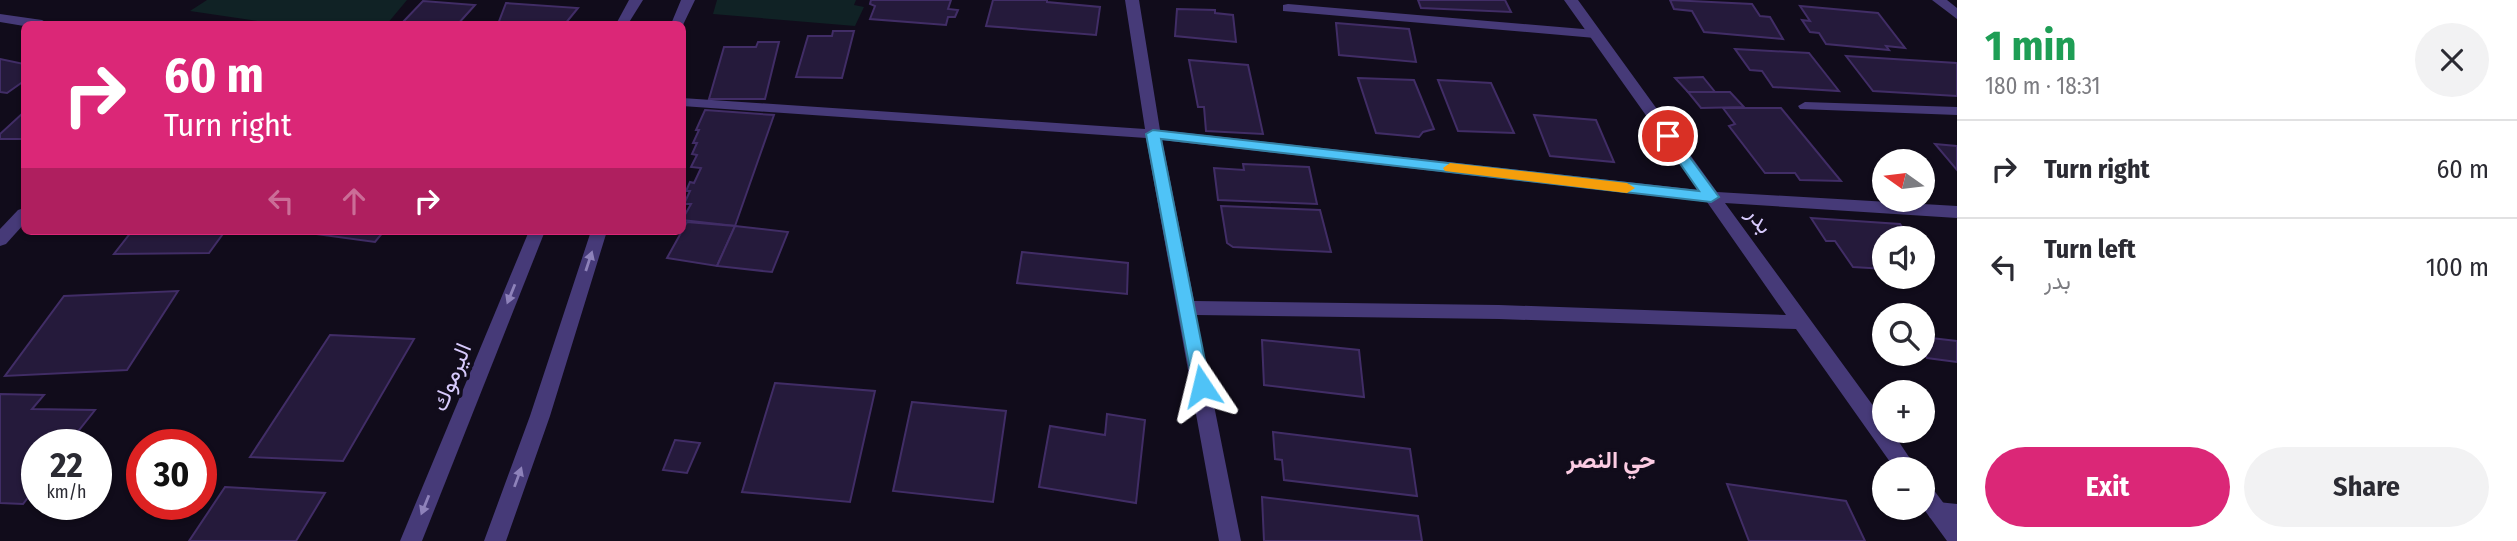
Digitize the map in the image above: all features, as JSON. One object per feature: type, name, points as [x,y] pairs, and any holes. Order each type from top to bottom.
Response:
[{"type":"street","points":[[624,21],[636,0]]},
{"type":"street","points":[[679,21],[688,0]]},
{"type":"street","points":[[1122,0],[1132,0],[1153,134],[1230,541]]},
{"type":"street","name":"بدر","points":[[1571,0],[1898,457]]},
{"type":"street","points":[[1939,0],[1957,15]]},
{"type":"street","points":[[1287,8],[1595,34]]},
{"type":"street","points":[[0,18],[21,21]]},
{"type":"street","points":[[686,102],[1153,134],[1711,197],[1957,212]]},
{"type":"street","points":[[1805,106],[1957,111]]},
{"type":"street","points":[[0,240],[21,217]]},
{"type":"street","name":"اليرموك","points":[[411,541],[535,235]]},
{"type":"street","points":[[495,541],[540,416],[598,235]]},
{"type":"street","points":[[1187,308],[1499,312],[1801,322]]},
{"type":"street","points":[[1947,512],[1957,538]]},
{"type":"shaded area","points":[[207,0],[407,0],[390,21],[258,21],[190,11]]},
{"type":"shaded area","points":[[717,0],[856,0],[854,5],[864,7],[855,26],[713,14]]},
{"type":"building","points":[[871,0],[951,0],[948,9],[958,10],[955,17],[948,17],[946,25],[870,19],[875,6],[870,4]]},
{"type":"building","points":[[993,0],[1047,0],[1100,7],[1096,35],[986,26]]},
{"type":"building","points":[[1418,0],[1505,0],[1511,12],[1421,8]]},
{"type":"building","points":[[1670,0],[1752,4],[1760,16],[1770,17],[1783,39],[1704,32],[1692,11],[1674,9]]},
{"type":"building","points":[[423,1],[475,5],[461,21],[404,21]]},
{"type":"building","points":[[506,3],[578,8],[567,21],[499,21]]},
{"type":"building","points":[[1800,6],[1878,13],[1905,48],[1886,46],[1889,50],[1826,44],[1819,33],[1810,32],[1802,20],[1810,21]]},
{"type":"building","points":[[1177,9],[1215,10],[1215,13],[1233,15],[1236,42],[1175,36]]},
{"type":"building","points":[[1336,23],[1409,29],[1416,62],[1339,55]]},
{"type":"building","points":[[833,31],[854,31],[842,78],[796,77],[808,36],[832,36]]},
{"type":"building","points":[[758,42],[779,42],[765,99],[709,99],[724,47],[756,47]]},
{"type":"building","points":[[1735,49],[1809,53],[1839,91],[1773,87],[1762,71],[1750,70]]},
{"type":"building","points":[[1846,56],[1957,63],[1957,96],[1873,91]]},
{"type":"building","points":[[0,59],[21,63],[21,83],[7,93],[0,92]]},
{"type":"building","points":[[1189,60],[1248,65],[1263,134],[1206,131],[1204,107],[1198,107]]},
{"type":"building","points":[[1703,77],[1715,92],[1688,92],[1675,78]]},
{"type":"building","points":[[1358,78],[1414,80],[1434,129],[1423,132],[1419,137],[1376,133]]},
{"type":"building","points":[[1438,80],[1491,83],[1514,133],[1458,131]]},
{"type":"building","points":[[1688,92],[1730,92],[1744,107],[1701,108]]},
{"type":"building","points":[[1723,108],[1781,108],[1841,181],[1800,180],[1795,173],[1765,173],[1729,126],[1735,124]]},
{"type":"building","points":[[705,110],[774,115],[735,226],[686,220],[686,213],[691,204],[686,204],[690,191],[686,191],[690,182],[694,183],[701,168],[691,167],[697,155],[692,154],[697,143],[693,143],[699,130],[696,130]]},
{"type":"building","points":[[21,115],[21,139],[0,139],[0,134]]},
{"type":"building","points":[[1534,115],[1596,120],[1614,162],[1550,156]]},
{"type":"building","points":[[1935,144],[1957,146],[1957,170]]},
{"type":"building","points":[[1243,164],[1309,167],[1317,204],[1218,200],[1214,168],[1244,170]]},
{"type":"building","points":[[1221,206],[1320,210],[1331,252],[1233,247],[1227,243]]},
{"type":"building","points":[[1811,218],[1901,226],[1872,226],[1872,268],[1853,267],[1835,241],[1826,241]]},
{"type":"building","points":[[686,224],[735,226],[717,266],[667,258],[680,235],[686,235]]},
{"type":"building","points":[[735,226],[788,232],[772,272],[717,266]]},
{"type":"building","points":[[129,235],[222,235],[209,253],[114,254]]},
{"type":"building","points":[[323,235],[381,235],[375,242]]},
{"type":"building","points":[[1022,252],[1128,263],[1127,294],[1017,283]]},
{"type":"building","points":[[178,291],[127,370],[5,376],[64,296]]},
{"type":"building","points":[[330,335],[414,339],[343,461],[250,457]]},
{"type":"building","points":[[1935,338],[1957,341],[1957,362],[1935,359]]},
{"type":"building","points":[[1262,340],[1359,350],[1364,397],[1264,385]]},
{"type":"building","points":[[775,383],[875,391],[850,502],[742,492]]},
{"type":"building","points":[[0,394],[44,395],[32,409],[95,410],[80,429],[21,429],[21,504],[0,503]]},
{"type":"building","points":[[912,402],[1006,411],[993,502],[893,491]]},
{"type":"building","points":[[1107,414],[1145,420],[1136,503],[1039,487],[1050,426],[1105,435]]},
{"type":"building","points":[[1273,432],[1410,449],[1417,496],[1284,480],[1282,460],[1275,459]]},
{"type":"building","points":[[675,440],[700,443],[687,473],[663,470]]},
{"type":"building","points":[[1727,484],[1846,501],[1865,541],[1749,541]]},
{"type":"building","points":[[225,487],[325,493],[296,541],[189,541],[203,520],[217,520],[217,499]]},
{"type":"building","points":[[1262,497],[1418,516],[1422,541],[1264,541]]},
{"type":"slow traffic","points":[[1450,168],[1627,188]]},
{"type":"district","name":"حي النصر","points":[[1611,460]]},
{"type":"route","points":[[1202,386],[1153,134],[1711,197],[1668,136]]}]
